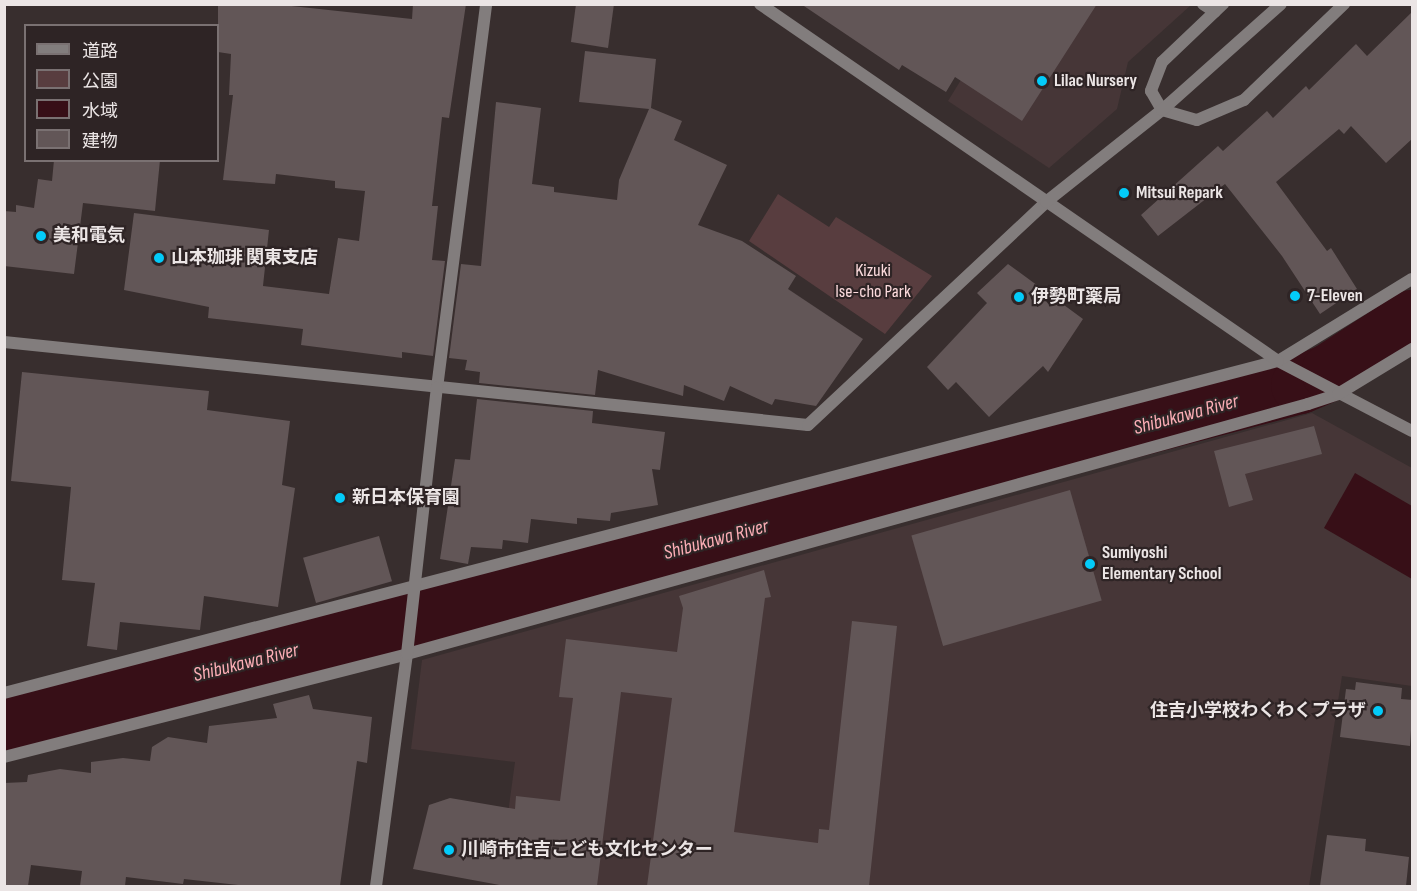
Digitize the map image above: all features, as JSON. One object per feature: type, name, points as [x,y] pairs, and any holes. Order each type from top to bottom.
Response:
[{"type":"street","points":[[376,886],[407,654],[437,388],[486,4]]},
{"type":"street","points":[[760,4],[1278,361],[1413,431]]},
{"type":"street","points":[[1203,4],[1219,8]]},
{"type":"street","points":[[4,342],[808,425],[1046,202],[1162,110],[1281,4]]},
{"type":"street","points":[[1219,8],[1162,62],[1151,91],[1162,110],[1197,120],[1244,100],[1344,4]]},
{"type":"street","points":[[4,693],[1278,361],[1413,279]]},
{"type":"street","points":[[4,757],[407,654],[1338,394],[1413,349]]},
{"type":"shaded area","name":"Lilac Nursery","points":[[1007,5],[1191,5],[1128,62],[1117,109],[1049,168],[948,101]]},
{"type":"shaded area","name":"Sumiyoshi Elementary School","points":[[1312,413],[1412,468],[1412,686],[1342,676],[1309,886],[498,886],[515,762],[411,749],[422,660]]},
{"type":"green space","name":"Kizuki Ise-cho Park","points":[[778,194],[829,227],[836,217],[932,276],[885,334],[749,241]]},
{"type":"water","points":[[1355,473],[1412,506],[1412,579],[1324,528]]},
{"type":"building","points":[[218,4],[273,4],[412,19],[413,4],[466,4],[449,118],[442,117],[432,206],[438,206],[432,260],[445,261],[433,356],[402,352],[402,358],[301,345],[303,329],[208,318],[209,307],[124,290],[134,213],[269,230],[263,286],[329,294],[338,238],[359,241],[365,191],[335,188],[335,181],[276,174],[275,184],[223,180],[233,95],[229,95],[231,54],[219,52]]},
{"type":"building","points":[[576,4],[614,4],[608,48],[571,42]]},
{"type":"building","points":[[801,4],[1097,4],[1022,121],[955,77],[946,92],[902,65],[899,70]]},
{"type":"building","points":[[1413,11],[1413,138],[1386,163],[1351,126],[1344,134],[1339,129],[1276,182],[1327,251],[1331,248],[1357,289],[1320,314],[1282,256],[1225,184],[1158,236],[1141,215],[1218,146],[1223,151],[1267,111],[1273,118],[1306,86],[1309,90],[1356,44],[1367,56]]},
{"type":"building","points":[[585,51],[656,59],[651,108],[682,121],[674,140],[727,165],[698,225],[742,241],[796,276],[788,289],[863,339],[816,406],[775,399],[772,405],[730,386],[724,401],[684,385],[683,396],[598,370],[595,395],[479,383],[480,372],[465,370],[467,360],[449,358],[461,264],[481,266],[496,102],[541,108],[532,184],[554,187],[554,192],[617,200],[619,180],[649,109],[579,102]]},
{"type":"building","points":[[54,162],[160,162],[155,211],[83,203],[74,274],[4,266],[4,211],[16,212],[16,205],[34,208],[38,179],[52,181]]},
{"type":"building","points":[[1008,264],[1083,319],[1048,372],[1043,366],[989,417],[956,382],[948,390],[927,367],[987,303],[977,293]]},
{"type":"building","points":[[22,372],[209,391],[207,410],[290,421],[282,485],[295,488],[278,607],[204,596],[200,630],[120,622],[117,650],[87,646],[95,583],[62,580],[71,487],[11,481]]},
{"type":"building","points":[[477,399],[593,411],[592,423],[665,432],[660,470],[652,469],[658,505],[611,513],[610,521],[577,518],[577,524],[531,519],[528,543],[503,540],[502,549],[471,547],[468,564],[440,559],[455,459],[470,460]]},
{"type":"building","points":[[1314,426],[1322,454],[1245,474],[1253,500],[1229,507],[1214,451]]},
{"type":"building","points":[[1070,490],[1102,601],[943,646],[911,535]]},
{"type":"building","points":[[379,536],[392,581],[316,603],[303,558]]},
{"type":"building","points":[[764,570],[771,597],[765,598],[734,832],[818,843],[819,829],[829,830],[852,621],[897,626],[869,886],[647,886],[672,698],[621,692],[597,886],[505,886],[413,869],[429,805],[450,798],[515,809],[516,796],[560,801],[573,698],[559,697],[566,639],[677,652],[683,608],[679,596]]},
{"type":"building","name":"住吉小学校わくわくプラザ","points":[[1356,682],[1402,688],[1401,699],[1413,700],[1410,746],[1340,737],[1346,689],[1355,690]]},
{"type":"building","points":[[309,695],[313,709],[372,717],[367,763],[357,761],[340,886],[247,886],[184,879],[183,884],[126,877],[125,886],[80,886],[82,871],[31,865],[28,886],[4,886],[4,783],[27,782],[28,775],[60,769],[91,773],[91,762],[123,758],[150,761],[152,747],[168,737],[207,743],[209,726],[277,718],[273,704]]},
{"type":"building","points":[[1327,835],[1366,839],[1365,851],[1409,857],[1406,886],[1320,886]]},
{"type":"waterway","name":"Shibukawa River","points":[[4,725],[1300,385],[1330,372],[1412,319]]},
{"type":"place","name":"Lilac Nursery","points":[[1042,81]]},
{"type":"place","name":"Mitsui Repark","points":[[1124,193]]},
{"type":"place","name":"美和電気","points":[[41,236]]},
{"type":"place","name":"山本珈琲 関東支店","points":[[159,258]]},
{"type":"place","name":"7-Eleven","points":[[1295,296]]},
{"type":"place","name":"伊勢町薬局","points":[[1019,297]]},
{"type":"place","name":"新日本保育園","points":[[340,498]]},
{"type":"place","name":"Sumiyoshi Elementary School","points":[[1090,564]]},
{"type":"place","name":"住吉小学校わくわくプラザ","points":[[1378,711]]},
{"type":"place","name":"川崎市住吉こども文化センター","points":[[449,850]]}]
